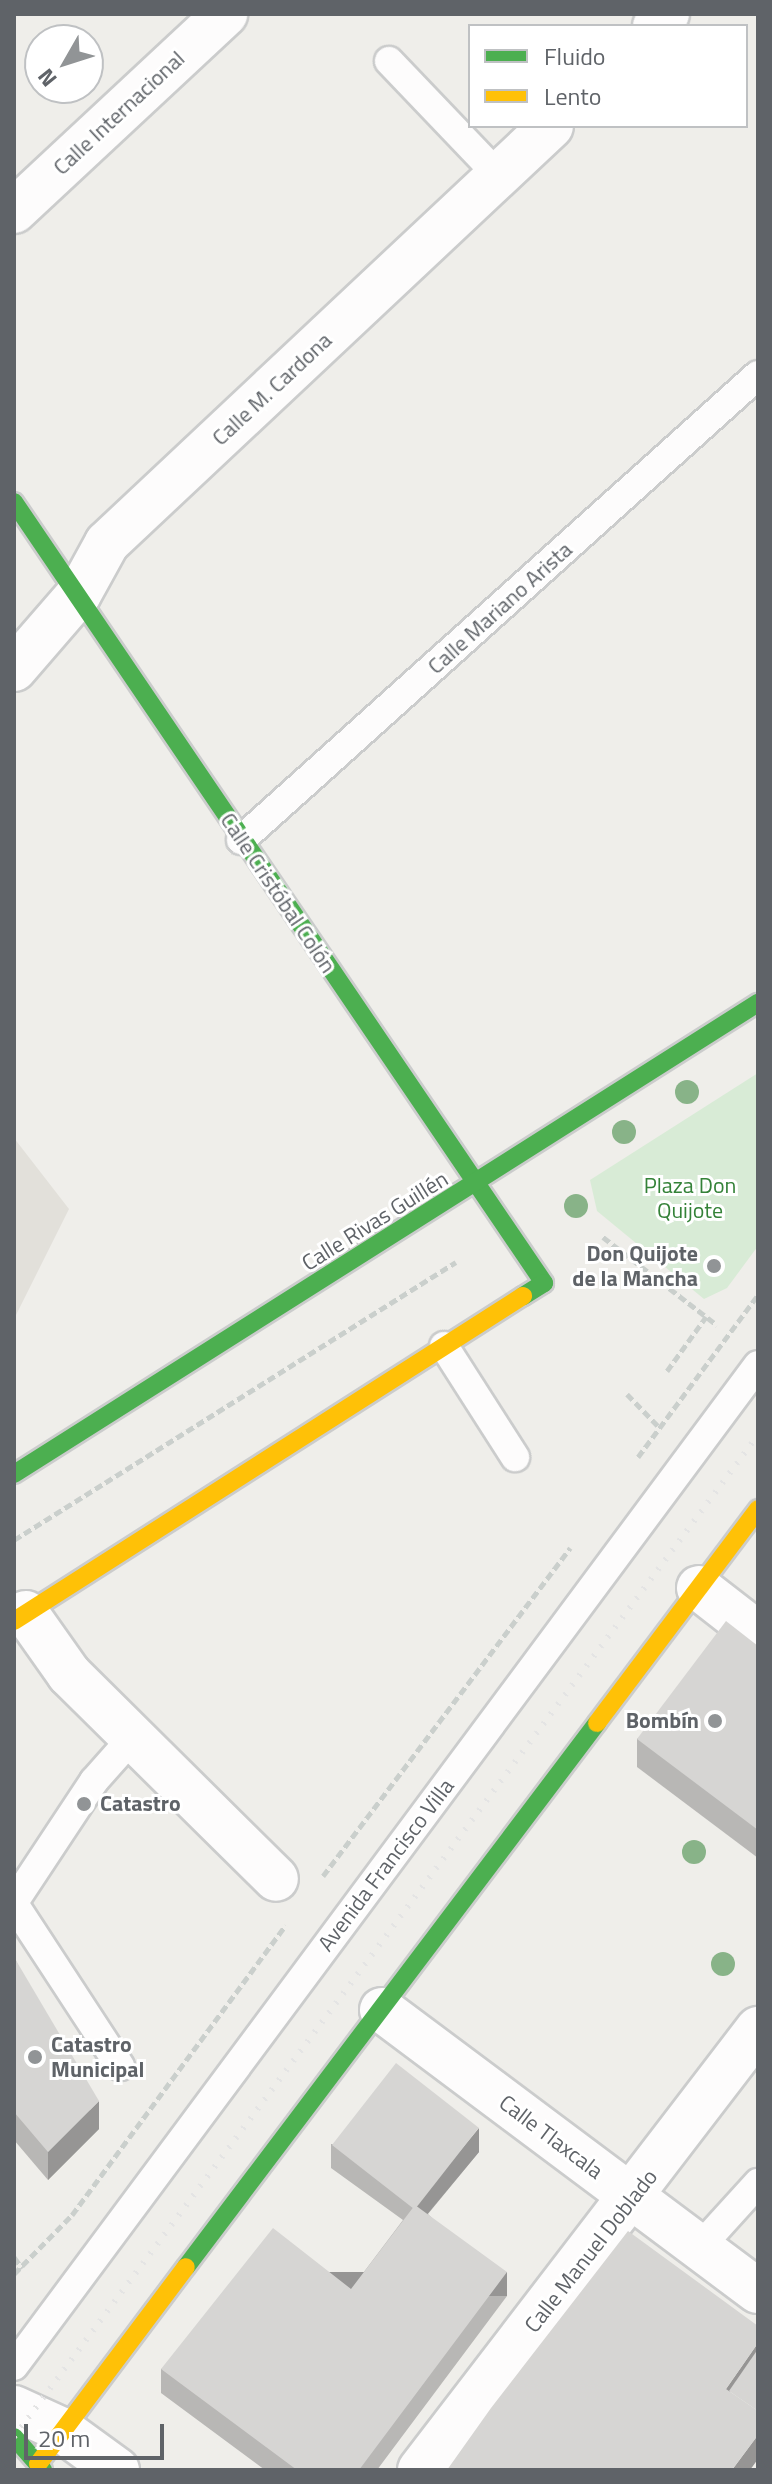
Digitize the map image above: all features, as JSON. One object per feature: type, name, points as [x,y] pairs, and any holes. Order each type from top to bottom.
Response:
[{"type":"main road","name":"Calle Cristóbal Colón","points":[[14,502],[544,1283],[444,1346]]},
{"type":"main road","name":"Calle Rivas Guillén","points":[[14,1474],[477,1185],[758,1003]]},
{"type":"main road","points":[[20,1617],[444,1346]]},
{"type":"main road","points":[[14,2437],[44,2458],[758,1509]]},
{"type":"street","name":"Calle Internacional","points":[[14,211],[225,14]]},
{"type":"street","name":"Calle M. Cardona","points":[[14,669],[79,594],[107,543],[549,128]]},
{"type":"street","points":[[699,1588],[758,1634]]},
{"type":"street","points":[[20,1617],[69,1674],[294,1894]]},
{"type":"street","name":"Calle Tlaxcala","points":[[382,2010],[758,2291]]},
{"type":"street","name":"Calle Manuel Doblado","points":[[420,2470],[633,2198],[758,2029]]},
{"type":"street","points":[[14,2408],[44,2458],[117,2470]]},
{"type":"lane","points":[[389,61],[499,176]]},
{"type":"lane","name":"Calle Mariano Arista","points":[[241,840],[758,375]]},
{"type":"lane","points":[[444,1346],[515,1457]]},
{"type":"lane","name":"Avenida Francisco Villa","points":[[14,2366],[758,1365]]},
{"type":"lane","points":[[120,2066],[14,1903],[94,1781],[133,1737]]},
{"type":"lane","points":[[699,2248],[758,2183]]},
{"type":"path","points":[[603,1237],[717,1325]]},
{"type":"path","points":[[14,1540],[456,1262]]},
{"type":"path","points":[[635,1460],[758,1295]]},
{"type":"path","points":[[667,1371],[706,1317]]},
{"type":"path","points":[[627,1394],[659,1427]]},
{"type":"path","points":[[14,2274],[72,2215],[294,1894],[571,1546]]},
{"type":"path","points":[[14,2257],[22,2268]]},
{"type":"shaded area","points":[[14,1138],[69,1209],[14,1319]]},
{"type":"green space","name":"Plaza Don Quijote","points":[[758,1073],[758,1246],[727,1288],[704,1299],[597,1211],[590,1180]]},
{"type":"building","name":"Bombín","points":[[726,1621],[758,1646],[758,1830],[637,1739]]},
{"type":"building","name":"Catastro Municipal","points":[[14,1957],[99,2101],[48,2152],[14,2112]]},
{"type":"building","points":[[396,2063],[479,2128],[415,2210],[332,2145]]},
{"type":"building","points":[[415,2205],[507,2272],[359,2470],[297,2470],[161,2369],[273,2228],[351,2289]]},
{"type":"building","points":[[628,2231],[758,2326],[758,2343],[726,2389],[758,2411],[758,2435],[732,2470],[447,2470],[491,2408]]},
{"type":"building","points":[[758,2349],[758,2411],[729,2391]]},
{"type":"railway","points":[[14,2437],[758,1435]]},
{"type":"traffic: fast","points":[[14,502],[544,1283],[523,1296]]},
{"type":"traffic: fast","points":[[14,1474],[758,1003]]},
{"type":"traffic: fast","points":[[186,2267],[597,1723]]},
{"type":"traffic: fast","points":[[14,2437],[43,2470]]},
{"type":"traffic: slow","points":[[14,1621],[523,1296]]},
{"type":"traffic: slow","points":[[597,1723],[758,1509]]},
{"type":"traffic: slow","points":[[38,2464],[186,2267]]},
{"type":"place","name":"Don Quijote de la Mancha","points":[[714,1266]]},
{"type":"place","name":"Bombín","points":[[715,1721]]},
{"type":"place","name":"Catastro","points":[[84,1804]]},
{"type":"place","name":"Catastro Municipal","points":[[35,2057]]}]
